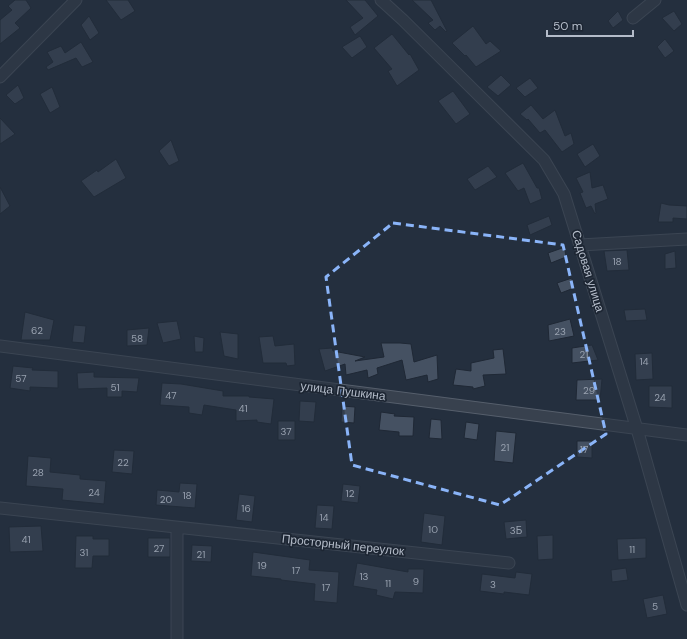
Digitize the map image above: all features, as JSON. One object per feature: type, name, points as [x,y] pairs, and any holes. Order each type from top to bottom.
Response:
[{"type":"street","points":[[0,76],[76,0]]},
{"type":"street","name":"Садовая улица","points":[[381,0],[544,160],[564,194],[637,429],[687,605]]},
{"type":"street","points":[[633,18],[655,0]]},
{"type":"street","points":[[580,244],[687,239]]},
{"type":"street","name":"улица Пушкина","points":[[0,346],[687,435]]},
{"type":"street","name":"Просторный переулок","points":[[0,508],[509,563]]},
{"type":"street","points":[[177,528],[177,639]]},
{"type":"highlighted area","points":[[393,223],[563,245],[606,434],[500,505],[352,465],[326,277]]},
{"type":"building","points":[[15,0],[26,0],[31,8],[15,23],[20,28],[0,44],[0,20],[12,10],[8,6]]},
{"type":"building","points":[[106,0],[128,0],[135,11],[121,20]]},
{"type":"building","points":[[346,0],[365,0],[378,16],[355,35],[350,27],[363,18]]},
{"type":"building","points":[[412,0],[431,0],[447,31],[446,32],[440,26],[435,30],[428,23],[433,20]]},
{"type":"building","points":[[618,11],[623,20],[613,28],[608,21]]},
{"type":"building","points":[[674,11],[682,24],[674,31],[662,18]]},
{"type":"building","points":[[89,16],[99,33],[90,40],[81,25]]},
{"type":"building","points":[[473,26],[486,44],[490,41],[501,51],[476,67],[466,55],[465,56],[452,43]]},
{"type":"building","points":[[392,34],[409,55],[410,54],[419,70],[397,86],[388,71],[392,69],[374,48]]},
{"type":"building","points":[[360,36],[367,47],[352,58],[342,47]]},
{"type":"building","points":[[665,39],[674,51],[665,58],[657,47]]},
{"type":"building","points":[[81,42],[93,62],[82,67],[76,58],[48,70],[46,67],[53,62],[47,52],[61,46],[65,53]]},
{"type":"building","points":[[501,75],[511,85],[498,96],[487,87]]},
{"type":"building","points":[[530,78],[538,88],[525,97],[516,88]]},
{"type":"building","points":[[18,85],[24,98],[15,104],[6,95]]},
{"type":"building","points":[[52,87],[60,107],[50,113],[40,94]]},
{"type":"building","points":[[453,91],[470,114],[456,124],[438,101]]},
{"type":"building","points":[[531,105],[543,119],[555,110],[565,136],[571,133],[574,144],[562,152],[545,130],[540,133],[528,119],[527,120],[520,114]]},
{"type":"building","points":[[0,118],[15,134],[0,144]]},
{"type":"building","points":[[171,140],[179,161],[169,166],[159,151]]},
{"type":"building","points":[[593,144],[600,156],[585,167],[577,154]]},
{"type":"building","points":[[116,159],[126,178],[94,197],[81,181],[97,170],[98,172]]},
{"type":"building","points":[[523,163],[537,188],[539,188],[542,199],[530,204],[524,188],[518,191],[505,173]]},
{"type":"building","points":[[488,166],[497,177],[475,190],[467,179]]},
{"type":"building","points":[[590,172],[592,188],[603,185],[608,199],[595,204],[595,214],[591,206],[586,208],[580,193],[583,192],[576,178]]},
{"type":"building","points":[[0,187],[10,206],[0,214]]},
{"type":"building","points":[[661,203],[687,206],[687,219],[673,218],[673,222],[658,222]]},
{"type":"building","points":[[549,216],[552,225],[530,235],[527,225]]},
{"type":"building","points":[[565,247],[566,257],[551,263],[548,253]]},
{"type":"building","points":[[627,250],[629,270],[607,271],[604,251]]},
{"type":"building","points":[[675,251],[676,268],[665,269],[665,254]]},
{"type":"building","points":[[572,278],[574,288],[561,293],[557,283]]},
{"type":"building","points":[[645,309],[647,320],[626,321],[624,310]]},
{"type":"building","points":[[25,312],[54,320],[50,340],[21,340]]},
{"type":"building","points":[[570,319],[574,336],[549,341],[548,325]]},
{"type":"building","points":[[177,321],[181,339],[163,343],[157,323]]},
{"type":"building","points":[[74,325],[86,326],[84,343],[72,342]]},
{"type":"building","points":[[149,328],[147,345],[127,346],[127,330]]},
{"type":"building","points":[[220,332],[238,334],[238,359],[224,356]]},
{"type":"building","points":[[194,336],[204,338],[203,352],[195,352]]},
{"type":"building","points":[[273,336],[275,346],[294,344],[295,365],[287,366],[286,363],[263,363],[259,337]]},
{"type":"building","points":[[381,343],[411,344],[414,362],[437,355],[438,379],[428,382],[427,375],[406,380],[402,360],[377,368],[378,374],[368,378],[367,370],[346,375],[345,364],[325,371],[319,349],[332,348],[333,351],[365,357],[355,361],[384,357]]},
{"type":"building","points":[[592,345],[598,360],[572,363],[572,348]]},
{"type":"building","points":[[503,349],[506,374],[483,375],[485,386],[473,389],[473,387],[453,385],[456,369],[471,371],[471,363],[494,358],[493,350]]},
{"type":"building","points":[[652,353],[653,379],[636,380],[635,354]]},
{"type":"building","points":[[13,366],[33,368],[32,370],[58,371],[58,388],[30,387],[30,391],[10,388]]},
{"type":"building","points":[[94,372],[94,377],[139,378],[137,392],[122,391],[122,397],[107,397],[107,388],[78,389],[77,373]]},
{"type":"building","points":[[602,379],[600,400],[576,400],[577,380]]},
{"type":"building","points":[[162,383],[181,384],[223,391],[223,396],[249,396],[274,399],[271,424],[257,422],[257,420],[236,421],[236,410],[204,405],[202,415],[189,413],[189,407],[160,405]]},
{"type":"building","points":[[649,386],[672,386],[672,408],[649,407]]},
{"type":"building","points":[[300,401],[316,402],[314,422],[299,421]]},
{"type":"building","points":[[342,406],[355,407],[354,423],[341,422]]},
{"type":"building","points":[[381,412],[395,414],[394,416],[414,417],[413,436],[399,436],[399,432],[379,430]]},
{"type":"building","points":[[431,419],[441,420],[442,439],[429,438]]},
{"type":"building","points":[[278,421],[295,421],[295,440],[278,440]]},
{"type":"building","points":[[466,422],[479,424],[477,440],[464,438]]},
{"type":"building","points":[[496,431],[516,433],[513,463],[494,461]]},
{"type":"building","points":[[577,441],[592,441],[592,458],[577,457]]},
{"type":"building","points":[[114,450],[134,451],[132,474],[112,472]]},
{"type":"building","points":[[28,456],[51,458],[50,472],[80,475],[80,479],[106,481],[104,504],[62,500],[63,489],[26,486]]},
{"type":"building","points":[[180,483],[197,484],[195,508],[156,505],[157,490],[179,492]]},
{"type":"building","points":[[343,484],[360,486],[358,503],[341,501]]},
{"type":"building","points":[[239,494],[255,496],[252,522],[236,520]]},
{"type":"building","points":[[317,505],[334,506],[332,529],[315,528]]},
{"type":"building","points":[[424,513],[445,516],[442,545],[421,542]]},
{"type":"building","points":[[526,520],[527,537],[506,539],[504,522]]},
{"type":"building","points":[[41,526],[43,551],[10,552],[9,527]]},
{"type":"building","points":[[553,535],[553,559],[538,560],[537,536]]},
{"type":"building","points":[[76,536],[93,536],[93,539],[109,539],[109,556],[93,556],[92,568],[75,568]]},
{"type":"building","points":[[148,538],[170,538],[170,557],[148,557]]},
{"type":"building","points":[[646,538],[646,558],[618,560],[617,539]]},
{"type":"building","points":[[192,545],[212,546],[211,562],[191,561]]},
{"type":"building","points":[[253,552],[310,560],[309,570],[339,572],[337,603],[314,601],[315,584],[251,576]]},
{"type":"building","points":[[357,563],[408,572],[408,569],[424,569],[423,593],[395,592],[393,599],[376,595],[377,590],[353,586]]},
{"type":"building","points":[[626,568],[628,580],[612,582],[611,570]]},
{"type":"building","points":[[516,572],[532,574],[529,595],[480,591],[482,574],[515,578]]},
{"type":"building","points":[[663,595],[667,614],[647,618],[643,599]]}]
